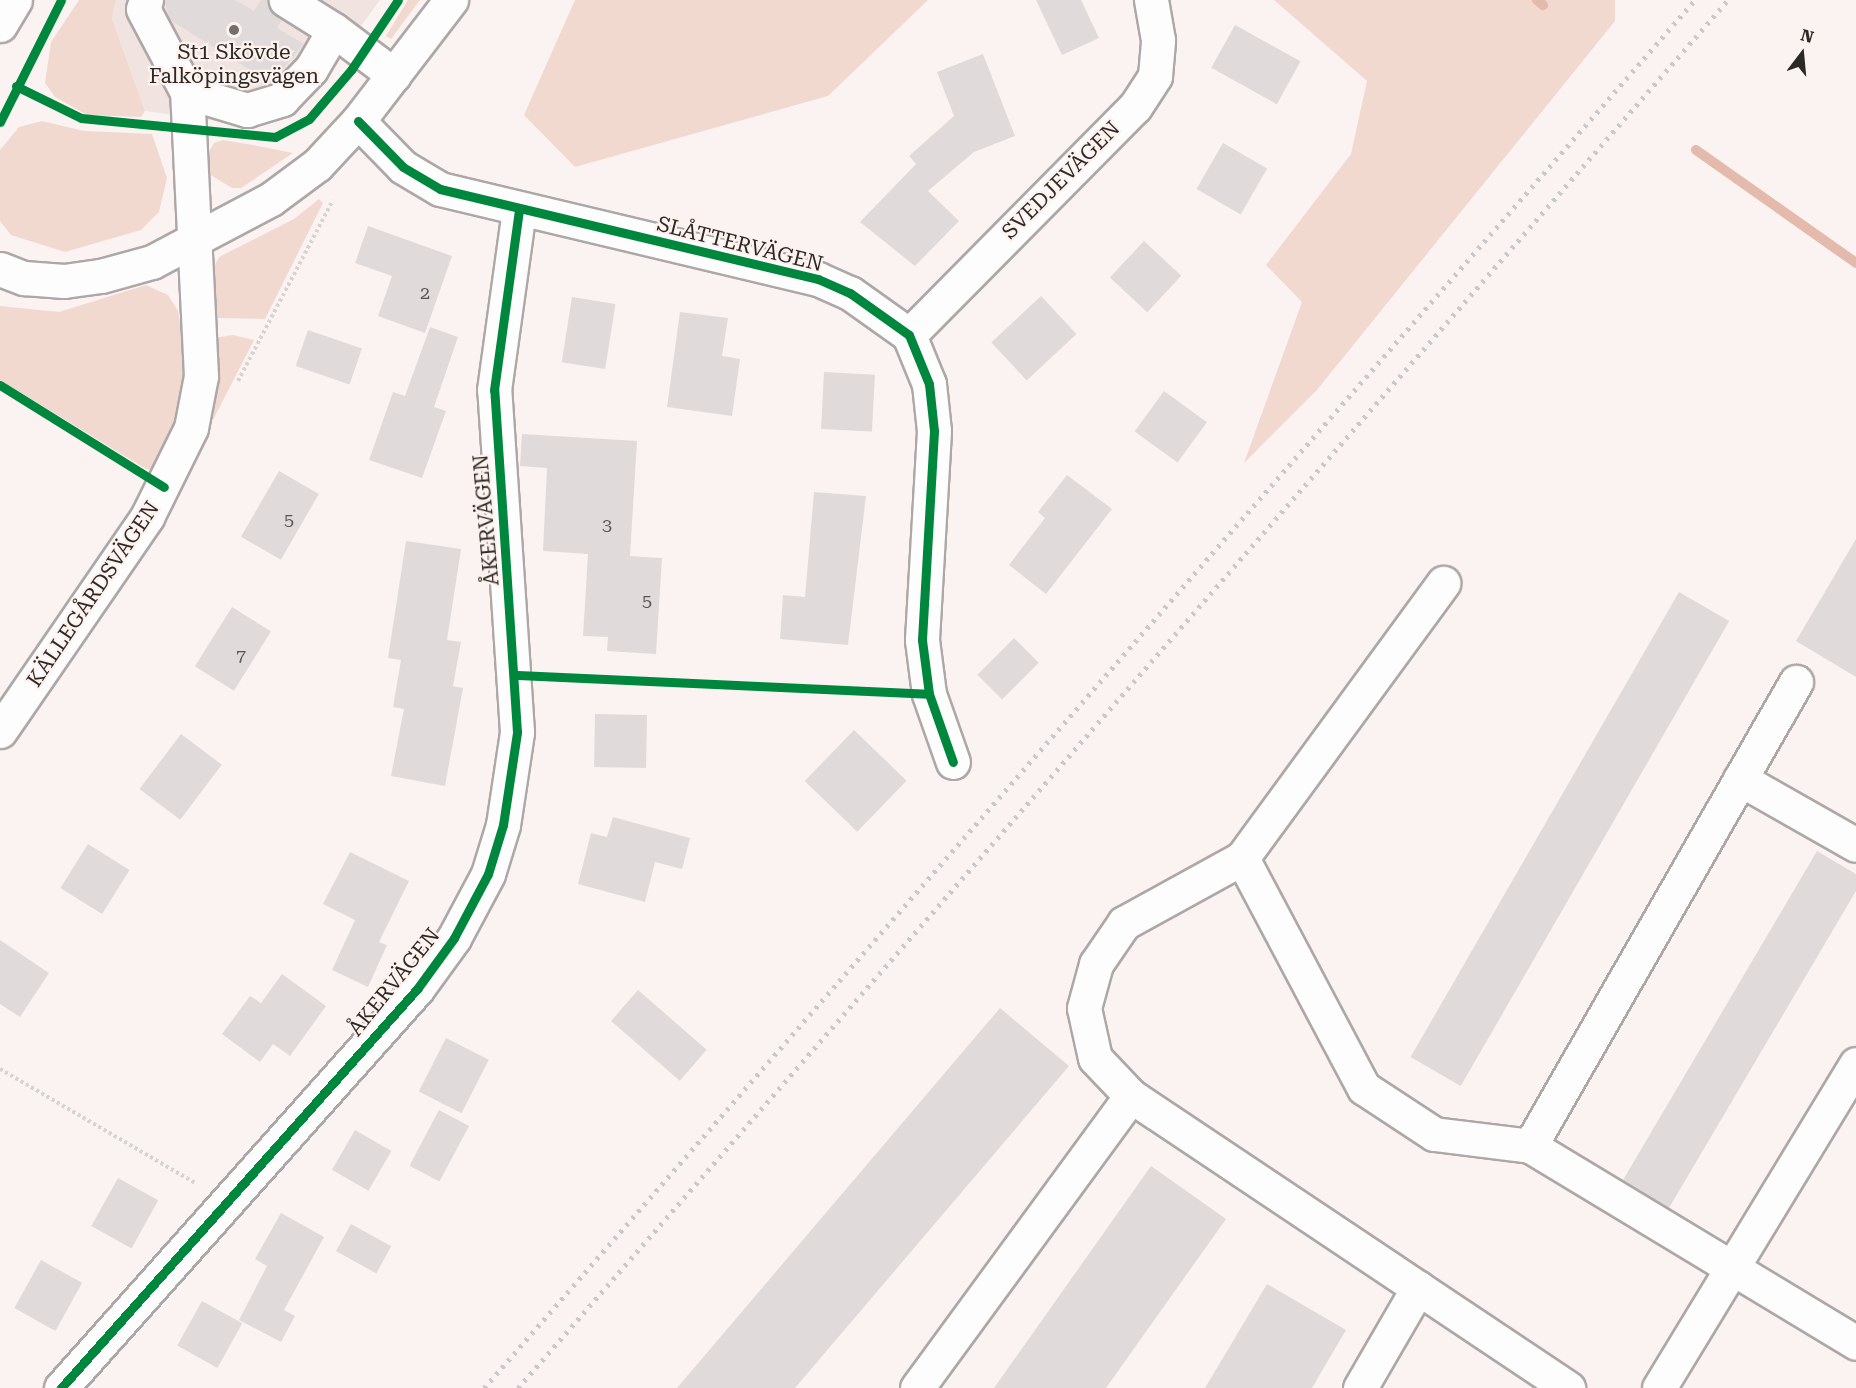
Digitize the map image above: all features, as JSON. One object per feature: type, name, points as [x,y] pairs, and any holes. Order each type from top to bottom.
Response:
[{"type":"street","points":[[0,26],[15,0]]},
{"type":"street","points":[[146,0],[143,9],[187,92],[247,110],[282,99],[311,69],[334,30]]},
{"type":"street","points":[[286,0],[334,30],[394,75]]},
{"type":"street","points":[[0,268],[24,278],[64,281],[101,276],[152,262],[271,199],[317,165],[358,121],[451,0]]},
{"type":"street","name":"SVEDJEVÄGEN","points":[[909,335],[1135,107],[1155,76],[1158,40],[1151,0]]},
{"type":"street","name":"KÄLLEGÅRDSVÄGEN","points":[[0,731],[147,517],[183,448],[201,376],[196,240],[185,127],[187,92]]},
{"type":"street","name":"SLÅTTERVÄGEN","points":[[358,121],[420,179],[519,210],[818,279],[850,293],[909,335]]},
{"type":"street","name":"ÅKERVÄGEN","points":[[61,1388],[436,965],[496,851],[515,758],[518,693],[494,361],[519,210]]},
{"type":"street","points":[[909,335],[929,384],[934,431],[924,666],[953,762]]},
{"type":"street","points":[[1443,583],[1242,858],[1125,923],[1096,964],[1084,1008],[1095,1058],[1131,1096],[1559,1385]]},
{"type":"street","points":[[1530,1146],[1796,682]]},
{"type":"street","points":[[1740,779],[1856,845]]},
{"type":"street","points":[[1242,858],[1364,1088],[1434,1134],[1530,1146],[1734,1272],[1856,1343]]},
{"type":"street","points":[[1659,1388],[1734,1272],[1856,1065]]},
{"type":"street","points":[[917,1388],[1131,1096]]},
{"type":"street","points":[[1360,1388],[1418,1288]]},
{"type":"path","points":[[234,388],[336,197]]},
{"type":"path","points":[[0,1069],[227,1201]]},
{"type":"shaded area","points":[[79,0],[116,0],[112,19],[145,111],[141,117],[87,115],[55,97],[45,83],[51,42]]},
{"type":"shaded area","points":[[116,0],[380,0],[300,109],[253,126],[145,111],[112,19]]},
{"type":"shaded area","points":[[408,0],[420,0],[391,39],[386,36]]},
{"type":"shaded area","points":[[575,0],[928,0],[828,96],[575,167],[524,115]]},
{"type":"shaded area","points":[[1274,0],[1615,0],[1615,21],[1317,390],[1244,463],[1302,302],[1266,265],[1351,154],[1367,81]]},
{"type":"shaded area","points":[[42,121],[84,131],[152,134],[167,178],[159,212],[141,230],[65,252],[11,235],[0,221],[0,150],[19,127]]},
{"type":"shaded area","points":[[223,140],[293,153],[241,188],[232,188],[209,174],[203,162],[214,143]]},
{"type":"shaded area","points":[[319,199],[323,203],[265,319],[217,318],[211,274],[219,257],[294,219]]},
{"type":"shaded area","points":[[146,285],[168,295],[178,311],[186,353],[184,398],[158,470],[146,469],[0,380],[0,306],[59,312]]},
{"type":"shaded area","points":[[233,335],[254,340],[213,420],[214,338]]},
{"type":"building","points":[[164,0],[235,0],[254,11],[261,0],[267,0],[282,20],[277,28],[304,44],[271,83],[170,20]]},
{"type":"building","points":[[1036,0],[1081,0],[1099,38],[1062,55]]},
{"type":"building","points":[[1235,25],[1301,61],[1277,104],[1211,68]]},
{"type":"building","points":[[983,54],[1015,136],[974,152],[928,191],[959,221],[915,266],[860,222],[916,164],[909,156],[954,116],[937,72]]},
{"type":"building","points":[[1223,143],[1267,168],[1241,214],[1196,189]]},
{"type":"building","points":[[368,226],[452,256],[425,333],[378,316],[392,276],[355,263]]},
{"type":"building","points":[[1144,241],[1181,276],[1147,312],[1110,278]]},
{"type":"building","points":[[1041,296],[1076,334],[1027,380],[991,342]]},
{"type":"building","points":[[572,297],[615,304],[605,369],[562,362]]},
{"type":"building","points":[[680,312],[728,318],[722,356],[740,359],[732,416],[667,407]]},
{"type":"building","points":[[430,327],[458,337],[434,407],[446,411],[422,478],[369,460],[393,392],[405,396]]},
{"type":"building","points":[[308,330],[362,349],[350,384],[296,366]]},
{"type":"building","points":[[824,372],[875,375],[872,432],[821,429]]},
{"type":"building","points":[[1164,391],[1207,422],[1177,463],[1135,431]]},
{"type":"building","points":[[522,434],[637,441],[630,556],[662,558],[656,654],[607,651],[608,637],[583,636],[588,554],[543,551],[547,468],[520,466]]},
{"type":"building","points":[[279,471],[319,494],[281,560],[241,537]]},
{"type":"building","points":[[1067,475],[1112,509],[1046,594],[1009,565],[1045,518],[1038,512]]},
{"type":"building","points":[[814,492],[866,496],[848,645],[780,639],[783,595],[805,597]]},
{"type":"building","points":[[1856,539],[1856,677],[1796,641]]},
{"type":"building","points":[[406,541],[461,549],[447,640],[461,642],[453,686],[463,688],[445,786],[391,776],[404,709],[393,707],[401,660],[388,658]]},
{"type":"building","points":[[1679,592],[1729,621],[1461,1086],[1410,1057]]},
{"type":"building","points":[[232,607],[271,631],[234,691],[195,666]]},
{"type":"building","points":[[1014,638],[1039,663],[1002,700],[977,675]]},
{"type":"building","points":[[595,714],[647,715],[646,768],[594,767]]},
{"type":"building","points":[[854,730],[907,781],[857,832],[805,781]]},
{"type":"building","points":[[181,734],[222,765],[180,820],[139,789]]},
{"type":"building","points":[[613,817],[690,838],[682,869],[655,862],[645,902],[578,884],[591,833],[607,837]]},
{"type":"building","points":[[88,844],[130,870],[102,914],[60,888]]},
{"type":"building","points":[[1817,851],[1856,874],[1856,891],[1669,1208],[1623,1180]]},
{"type":"building","points":[[350,852],[409,881],[379,942],[387,945],[368,987],[332,970],[355,920],[323,904]]},
{"type":"building","points":[[0,940],[49,973],[20,1017],[0,1004]]},
{"type":"building","points":[[282,974],[326,1006],[290,1056],[273,1044],[260,1062],[222,1034],[250,996],[261,1003]]},
{"type":"building","points":[[638,990],[707,1050],[680,1081],[611,1021]]},
{"type":"building","points":[[1000,1008],[1069,1066],[795,1388],[677,1388]]},
{"type":"building","points":[[446,1038],[489,1060],[462,1113],[419,1091]]},
{"type":"building","points":[[439,1110],[469,1126],[439,1182],[409,1166]]},
{"type":"building","points":[[355,1130],[391,1151],[368,1191],[332,1170]]},
{"type":"building","points":[[1151,1166],[1226,1219],[1106,1388],[994,1388]]},
{"type":"building","points":[[118,1178],[158,1200],[132,1248],[91,1226]]},
{"type":"building","points":[[281,1213],[324,1237],[284,1310],[295,1316],[281,1342],[239,1320],[267,1266],[255,1259]]},
{"type":"building","points":[[351,1224],[391,1246],[376,1273],[336,1251]]},
{"type":"building","points":[[41,1260],[82,1283],[55,1331],[14,1308]]},
{"type":"building","points":[[1267,1284],[1346,1330],[1312,1388],[1205,1388]]},
{"type":"building","points":[[202,1301],[242,1323],[218,1368],[177,1346]]},
{"type":"waterway","points":[[1537,0],[1543,5]]},
{"type":"waterway","points":[[1696,150],[1856,263]]},
{"type":"railway","points":[[484,1388],[1695,0]]},
{"type":"railway","points":[[518,1388],[1728,0]]},
{"type":"cycle path","points":[[0,122],[61,0]]},
{"type":"cycle path","points":[[16,86],[81,118],[275,137],[309,119],[351,70],[398,0]]},
{"type":"cycle path","points":[[358,121],[403,167],[440,189],[818,279],[850,293],[909,335],[929,384],[934,431],[922,640],[929,694],[953,762]]},
{"type":"cycle path","points":[[61,1388],[417,989],[454,938],[488,874],[503,825],[517,732],[494,390],[519,210]]},
{"type":"cycle path","points":[[0,385],[164,487]]},
{"type":"cycle path","points":[[517,675],[929,694]]},
{"type":"place","name":"St1 Skövde Falköpingsvägen","points":[[234,30]]}]
